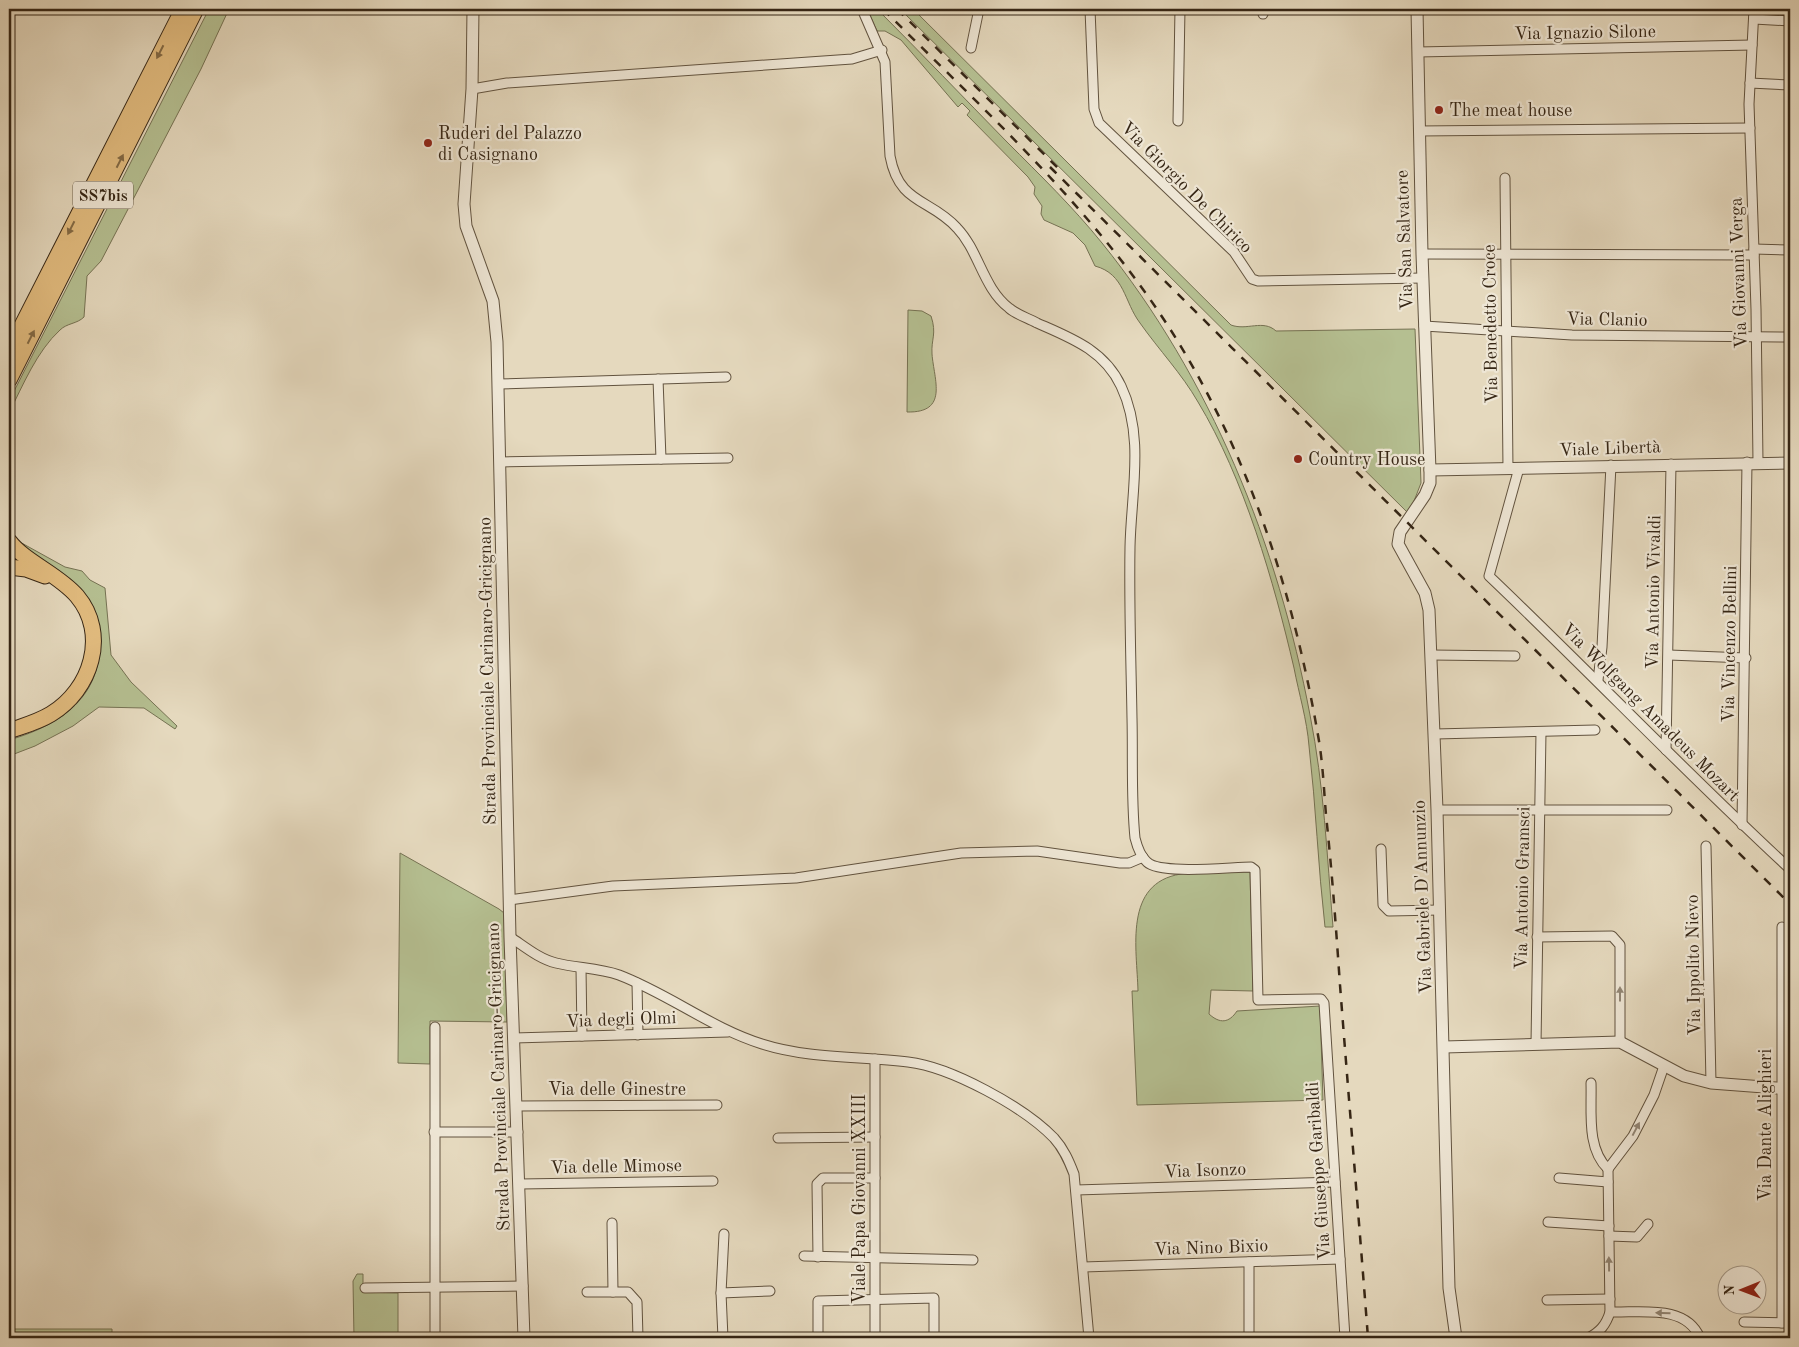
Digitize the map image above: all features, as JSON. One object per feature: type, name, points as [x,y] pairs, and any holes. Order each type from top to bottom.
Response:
[{"type":"highway","name":"SS7bis","points":[[9,351],[182,9]]},
{"type":"highway","name":"SS7bis","points":[[9,380],[196,9]]},
{"type":"highway","points":[[9,541],[67,586],[83,604],[93,634],[89,669],[81,687],[51,714],[9,731]]},
{"type":"highway","points":[[9,567],[26,569],[67,586]]},
{"type":"street","name":"Strada Provinciale Carinaro-Gricignano","points":[[473,9],[472,89],[464,204],[466,226],[493,301],[498,384],[510,937],[524,1338]]},
{"type":"street","points":[[509,900],[613,886],[796,878],[961,853],[1037,851],[1120,864],[1129,863],[1143,857],[1135,838],[1133,814],[1130,546],[1135,493],[1135,465],[1131,424],[1121,387],[1109,366],[1093,350],[1075,339],[1009,308],[988,282],[957,227],[912,197],[896,178],[890,156],[886,72],[882,50],[862,9]]},
{"type":"street","points":[[971,48],[979,9]]},
{"type":"street","name":"Via Giorgio De Chirico","points":[[1090,9],[1094,109],[1099,123],[1234,252],[1252,279],[1258,281],[1423,278]]},
{"type":"street","points":[[1178,121],[1180,9]]},
{"type":"street","name":"Via San Salvatore","points":[[1417,9],[1424,326],[1430,470]]},
{"type":"street","name":"Via Giovanni Verga","points":[[1752,462],[1756,337],[1750,83],[1754,9]]},
{"type":"street","points":[[1754,19],[1790,21]]},
{"type":"street","name":"Via Ignazio Silone","points":[[1418,52],[1752,45]]},
{"type":"street","points":[[472,89],[507,82],[852,60],[882,50]]},
{"type":"street","points":[[1750,83],[1790,85]]},
{"type":"street","points":[[1419,131],[1750,128]]},
{"type":"street","name":"Via Benedetto Croce","points":[[1489,576],[1513,468],[1507,332],[1505,178]]},
{"type":"street","points":[[1422,254],[1754,252],[1790,250]]},
{"type":"street","name":"Via Clanio","points":[[1424,326],[1572,335],[1790,337]]},
{"type":"street","points":[[498,384],[726,377]]},
{"type":"street","points":[[658,379],[661,459]]},
{"type":"street","points":[[500,462],[728,458]]},
{"type":"street","name":"Viale Libertà","points":[[1430,470],[1752,462],[1790,463]]},
{"type":"street","name":"Via Vincenzo Bellini","points":[[1742,825],[1752,462]]},
{"type":"street","name":"Via Antonio Vivaldi","points":[[1666,750],[1671,464]]},
{"type":"street","points":[[1598,680],[1602,647],[1611,465]]},
{"type":"street","name":"Via Gabriele D'Annunzio","points":[[1430,470],[1430,483],[1400,532],[1398,544],[1425,593],[1429,610],[1435,734],[1449,1288],[1456,1338]]},
{"type":"street","name":"Via Wolfgang Amadeus Mozart","points":[[1489,576],[1598,680],[1742,825],[1790,869]]},
{"type":"street","points":[[1431,655],[1515,656]]},
{"type":"street","points":[[1669,655],[1746,658]]},
{"type":"street","points":[[1435,734],[1595,730]]},
{"type":"street","name":"Via Antonio Gramsci","points":[[1536,1044],[1541,732]]},
{"type":"street","points":[[1437,810],[1666,810]]},
{"type":"street","name":"Via Ippolito Nievo","points":[[1706,846],[1712,1082]]},
{"type":"street","points":[[1381,849],[1383,905],[1389,911],[1440,910]]},
{"type":"street","name":"Via Giuseppe Garibaldi","points":[[1143,857],[1154,867],[1173,870],[1251,867],[1255,870],[1258,1000],[1321,999],[1324,1003],[1345,1338]]},
{"type":"street","name":"Via Dante Alighieri","points":[[1782,927],[1786,1088],[1786,1323]]},
{"type":"street","points":[[1537,937],[1612,936],[1620,945],[1620,1042]]},
{"type":"street","points":[[510,937],[554,963],[617,975],[637,983],[729,1032],[762,1044],[797,1053],[911,1062],[945,1072],[1005,1101],[1036,1122],[1055,1139],[1066,1154],[1074,1174],[1089,1338]]},
{"type":"street","points":[[581,968],[582,1036]]},
{"type":"street","points":[[637,983],[638,1035]]},
{"type":"street","points":[[435,1027],[435,1338]]},
{"type":"street","name":"Via degli Olmi","points":[[514,1038],[729,1032]]},
{"type":"street","points":[[1444,1047],[1620,1042],[1684,1076],[1712,1082],[1786,1088]]},
{"type":"street","name":"Viale Papa Giovanni XXIII","points":[[875,1059],[875,1338]]},
{"type":"street","points":[[1600,1338],[1610,1312],[1608,1169],[1633,1136],[1654,1095],[1664,1066]]},
{"type":"street","points":[[1591,1083],[1593,1144],[1600,1162],[1608,1169]]},
{"type":"street","name":"Via delle Ginestre","points":[[517,1106],[717,1105]]},
{"type":"street","points":[[434,1132],[518,1132]]},
{"type":"street","points":[[778,1138],[875,1136]]},
{"type":"street","points":[[818,1257],[817,1184],[823,1178],[875,1178]]},
{"type":"street","points":[[1559,1178],[1608,1182]]},
{"type":"street","name":"Via delle Mimose","points":[[520,1184],[713,1181]]},
{"type":"street","name":"Via Isonzo","points":[[1076,1190],[1335,1182]]},
{"type":"street","points":[[1548,1222],[1609,1226]]},
{"type":"street","points":[[612,1223],[613,1292]]},
{"type":"street","points":[[1609,1236],[1637,1237],[1648,1224]]},
{"type":"street","points":[[723,1338],[721,1293],[724,1234]]},
{"type":"street","points":[[804,1256],[973,1260]]},
{"type":"street","name":"Via Nino Bixio","points":[[1083,1267],[1340,1259]]},
{"type":"street","points":[[1249,1262],[1249,1338]]},
{"type":"street","points":[[365,1288],[435,1289],[523,1286]]},
{"type":"street","points":[[721,1293],[770,1291]]},
{"type":"street","points":[[587,1292],[628,1292],[637,1302],[638,1338]]},
{"type":"street","points":[[818,1338],[818,1302],[875,1298],[934,1298],[934,1338]]},
{"type":"street","points":[[1547,1300],[1610,1299]]},
{"type":"street","points":[[1610,1312],[1673,1314],[1686,1318],[1697,1330],[1700,1338]]},
{"type":"street","points":[[1744,1322],[1786,1323]]},
{"type":"street","points":[[1588,1338],[1596,1334],[1607,1323]]},
{"type":"green space","points":[[209,9],[229,9],[201,69],[101,261],[87,276],[84,317],[63,328],[44,348],[9,413],[9,401]]},
{"type":"green space","points":[[867,9],[877,9],[1056,191],[1091,230],[1141,295],[1176,350],[1207,407],[1235,466],[1259,527],[1296,651],[1319,768],[1333,927],[1325,927],[1308,736],[1294,668],[1277,601],[1256,531],[1230,464],[1215,432],[1185,382],[1135,315],[1118,282],[1105,270],[1095,266],[1085,245],[1073,233],[1044,220],[1041,214],[1042,206],[1034,194],[1035,187],[1028,177],[967,115],[970,111],[962,103],[958,107],[901,40],[885,31],[877,31]]},
{"type":"green space","points":[[900,9],[913,9],[1231,325],[1243,327],[1260,325],[1276,331],[1415,329],[1421,483],[1409,514]]},
{"type":"green space","points":[[908,310],[922,311],[931,316],[934,327],[932,354],[936,393],[934,401],[929,407],[920,411],[907,412]]},
{"type":"green space","points":[[9,531],[18,541],[65,567],[82,571],[90,580],[105,588],[111,655],[131,682],[177,726],[175,729],[144,708],[99,707],[73,726],[35,746],[9,756],[9,740],[48,725],[78,702],[89,687],[96,670],[99,650],[98,627],[9,536]]},
{"type":"green space","points":[[400,853],[504,913],[507,1022],[430,1021],[430,1064],[398,1063]]},
{"type":"green space","points":[[1250,872],[1253,991],[1211,990],[1209,1014],[1224,1021],[1231,1018],[1237,1011],[1320,1006],[1323,1100],[1137,1105],[1132,991],[1138,991],[1136,938],[1137,920],[1142,904],[1150,890],[1162,880],[1181,874]]},
{"type":"green space","points":[[357,1274],[363,1274],[363,1292],[398,1293],[398,1338],[354,1338],[353,1281]]},
{"type":"green space","points":[[9,1329],[112,1329],[112,1338],[9,1338]]},
{"type":"railway","points":[[883,9],[1040,166],[1113,250],[1177,340],[1204,386],[1249,483],[1267,533],[1297,636],[1320,750],[1334,900],[1368,1338]]},
{"type":"railway","points":[[897,9],[1058,168]]},
{"type":"railway","points":[[1050,167],[1790,904]]},
{"type":"place","name":"The meat house","points":[[1439,110]]},
{"type":"place","name":"Ruderi del Palazzo di Casignano","points":[[428,143]]},
{"type":"place","name":"Country House","points":[[1298,459]]}]
